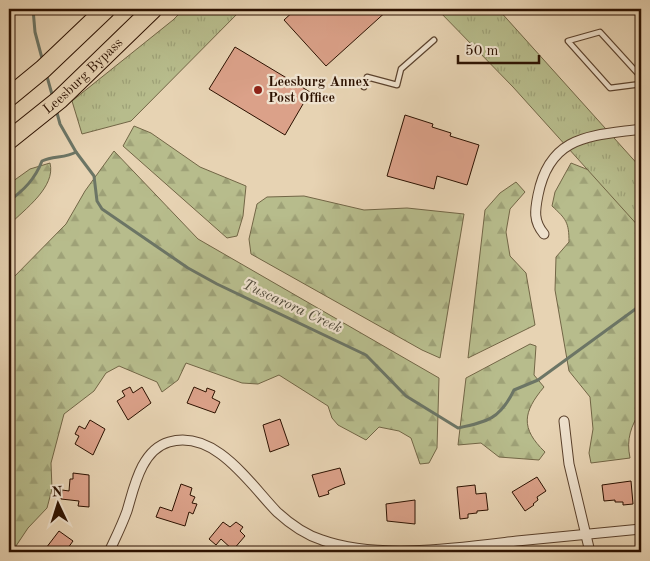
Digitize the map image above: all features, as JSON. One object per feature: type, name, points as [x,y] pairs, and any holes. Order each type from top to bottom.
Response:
[{"type":"highway","points":[[13,94],[106,9]]},
{"type":"highway","name":"Leesburg Bypass","points":[[9,140],[86,75],[152,9]]},
{"type":"street","points":[[544,234],[534,216],[541,182],[549,165],[557,156],[581,138],[641,129]]},
{"type":"street","points":[[564,421],[569,464],[590,552]]},
{"type":"street","points":[[108,552],[119,531],[139,473],[147,460],[155,451],[167,443],[182,440],[214,450],[235,466],[279,513],[301,530],[320,540],[340,546],[390,550],[441,548],[641,529]]},
{"type":"lane","points":[[641,77],[600,32],[568,41],[610,88],[641,84]]},
{"type":"lane","points":[[364,88],[367,77],[396,85],[401,68],[434,40]]},
{"type":"green space","points":[[184,9],[242,9],[131,121],[82,134],[72,101],[173,20]]},
{"type":"green space","points":[[437,9],[498,9],[641,168],[641,229],[513,87]]},
{"type":"green space","points":[[134,126],[151,133],[200,167],[246,186],[243,216],[237,236],[227,238],[123,146]]},
{"type":"green space","points":[[114,151],[198,239],[439,378],[437,448],[429,463],[420,464],[411,438],[399,431],[379,427],[366,440],[338,425],[332,418],[328,406],[279,375],[258,384],[242,383],[186,363],[178,380],[162,392],[157,382],[119,366],[106,373],[94,391],[64,414],[51,463],[52,489],[47,508],[28,528],[12,552],[9,552],[9,282],[66,224],[85,191]]},
{"type":"green space","points":[[50,163],[51,172],[44,189],[31,205],[9,225],[9,184],[30,169]]},
{"type":"green space","points":[[571,163],[604,176],[641,220],[641,410],[630,433],[630,458],[591,463],[589,453],[593,429],[590,397],[569,371],[555,290],[556,257],[569,242],[568,230],[564,218],[552,206],[555,192]]},
{"type":"green space","points":[[516,182],[525,192],[510,209],[506,232],[510,256],[526,273],[535,325],[468,358],[485,210],[500,193]]},
{"type":"green space","points":[[304,196],[364,210],[407,208],[464,214],[440,358],[422,350],[251,254],[249,239],[257,204],[267,197]]},
{"type":"green space","points":[[530,344],[536,346],[534,375],[544,387],[532,404],[527,420],[531,435],[545,452],[539,460],[499,457],[481,443],[458,445],[466,378]]},
{"type":"building","points":[[296,9],[389,9],[326,66],[284,20]]},
{"type":"building","points":[[235,47],[310,92],[285,135],[209,89]]},
{"type":"building","points":[[405,115],[433,124],[432,127],[451,133],[450,136],[479,145],[467,185],[437,176],[434,189],[387,176]]},
{"type":"building","points":[[130,387],[133,393],[142,387],[151,403],[128,420],[117,401],[125,396],[122,391]]},
{"type":"building","points":[[194,387],[206,392],[207,388],[215,391],[212,398],[220,402],[215,413],[187,403]]},
{"type":"building","points":[[280,419],[289,445],[270,452],[263,425]]},
{"type":"building","points":[[90,420],[105,429],[93,455],[75,444],[79,436],[75,434],[79,426],[85,429]]},
{"type":"building","points":[[340,468],[345,484],[328,491],[329,494],[319,497],[312,475]]},
{"type":"building","points":[[73,473],[89,475],[89,507],[78,506],[79,501],[61,499],[62,490],[69,491],[70,479],[73,479]]},
{"type":"building","points":[[537,477],[546,491],[537,497],[538,500],[534,505],[525,511],[512,492]]},
{"type":"building","points":[[631,481],[633,504],[623,505],[623,502],[615,502],[615,500],[604,501],[602,485]]},
{"type":"building","points":[[181,484],[192,488],[190,495],[195,497],[192,503],[197,504],[193,514],[189,512],[185,526],[156,517],[160,507],[172,511]]},
{"type":"building","points":[[475,485],[476,494],[486,493],[488,510],[477,511],[477,513],[468,514],[468,518],[460,519],[457,487]]},
{"type":"building","points":[[415,500],[415,524],[387,521],[386,504]]},
{"type":"building","points":[[223,522],[230,527],[236,522],[243,527],[240,531],[245,536],[233,550],[221,539],[216,545],[209,539]]},
{"type":"building","points":[[59,531],[73,541],[65,552],[43,552]]},
{"type":"waterway","name":"Tuscarora Creek","points":[[33,9],[35,32],[43,62]]},
{"type":"waterway","name":"Tuscarora Creek","points":[[46,73],[53,98]]},
{"type":"waterway","name":"Tuscarora Creek","points":[[56,109],[60,124],[76,152],[94,176],[97,201],[102,209],[188,268],[217,284],[366,355],[406,396],[458,428],[477,424],[492,418],[509,400],[514,390],[538,380],[641,305]]},
{"type":"waterway","points":[[9,201],[28,184],[42,161],[76,152]]},
{"type":"place","name":"Leesburg Annex Post Office","points":[[258,90]]}]
